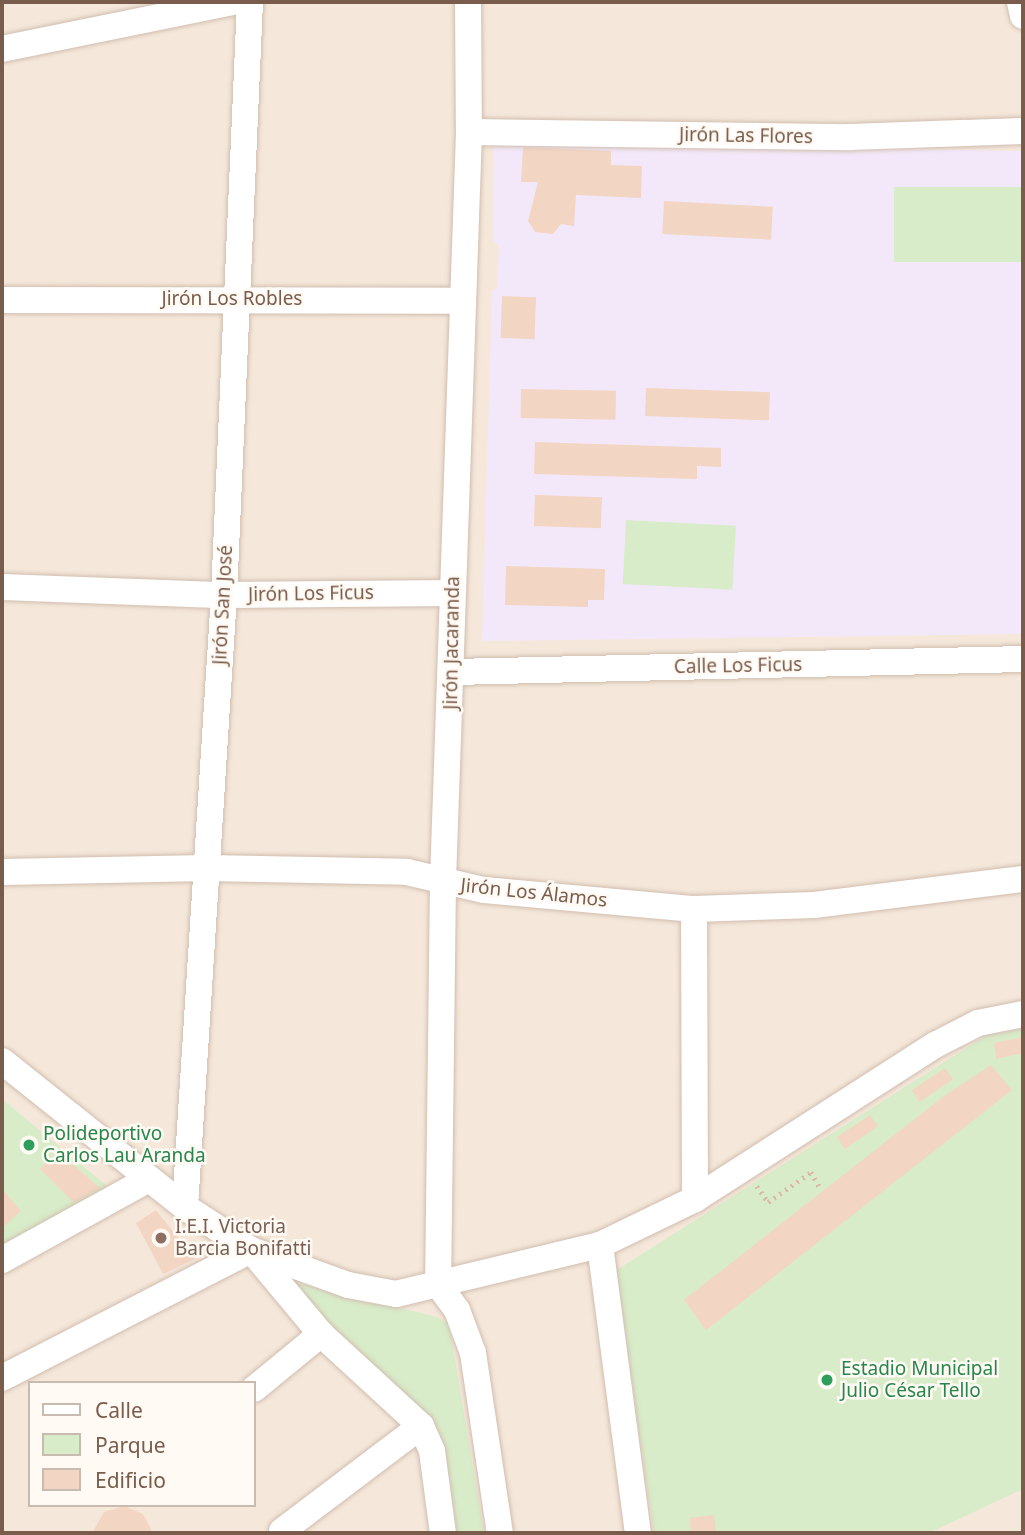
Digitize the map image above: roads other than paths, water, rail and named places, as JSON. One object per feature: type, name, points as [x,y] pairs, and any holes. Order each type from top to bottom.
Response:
[{"type":"street","points":[[2,49],[232,2]]},
{"type":"street","name":"Jirón San José","points":[[184,1207],[224,595],[240,298],[250,2]]},
{"type":"street","name":"Jirón Jacaranda","points":[[438,1284],[443,882],[469,132],[468,2]]},
{"type":"street","points":[[1020,2],[1023,16]]},
{"type":"street","name":"Jirón Las Flores","points":[[469,132],[849,137],[1023,131]]},
{"type":"street","name":"Jirón Los Robles","points":[[2,299],[463,301]]},
{"type":"street","name":"Jirón Los Ficus","points":[[2,587],[224,595],[452,593]]},
{"type":"street","name":"Calle Los Ficus","points":[[452,673],[1023,659]]},
{"type":"street","name":"Jirón Los Álamos","points":[[2,872],[207,868],[407,872],[484,890],[694,909],[814,905],[1023,879]]},
{"type":"street","points":[[694,909],[695,1199]]},
{"type":"street","points":[[2,1061],[184,1207],[251,1250],[348,1284],[396,1294],[600,1245],[695,1199],[935,1045],[978,1023],[1023,1014]]},
{"type":"street","points":[[2,1260],[149,1179]]},
{"type":"street","points":[[600,1245],[638,1533]]},
{"type":"street","points":[[251,1250],[321,1334],[421,1426],[432,1451],[443,1533]]},
{"type":"street","points":[[2,1378],[251,1250]]},
{"type":"street","points":[[438,1284],[457,1310],[473,1353],[500,1533]]},
{"type":"street","points":[[256,1387],[321,1334]]},
{"type":"street","points":[[282,1531],[421,1426]]},
{"type":"place","name":"Polideportivo Carlos Lau Aranda","points":[[29,1145]]},
{"type":"place","name":"I.E.I. Victoria Barcia Bonifatti","points":[[161,1238]]},
{"type":"place","name":"Estadio Municipal Julio César Tello","points":[[827,1380]]}]
